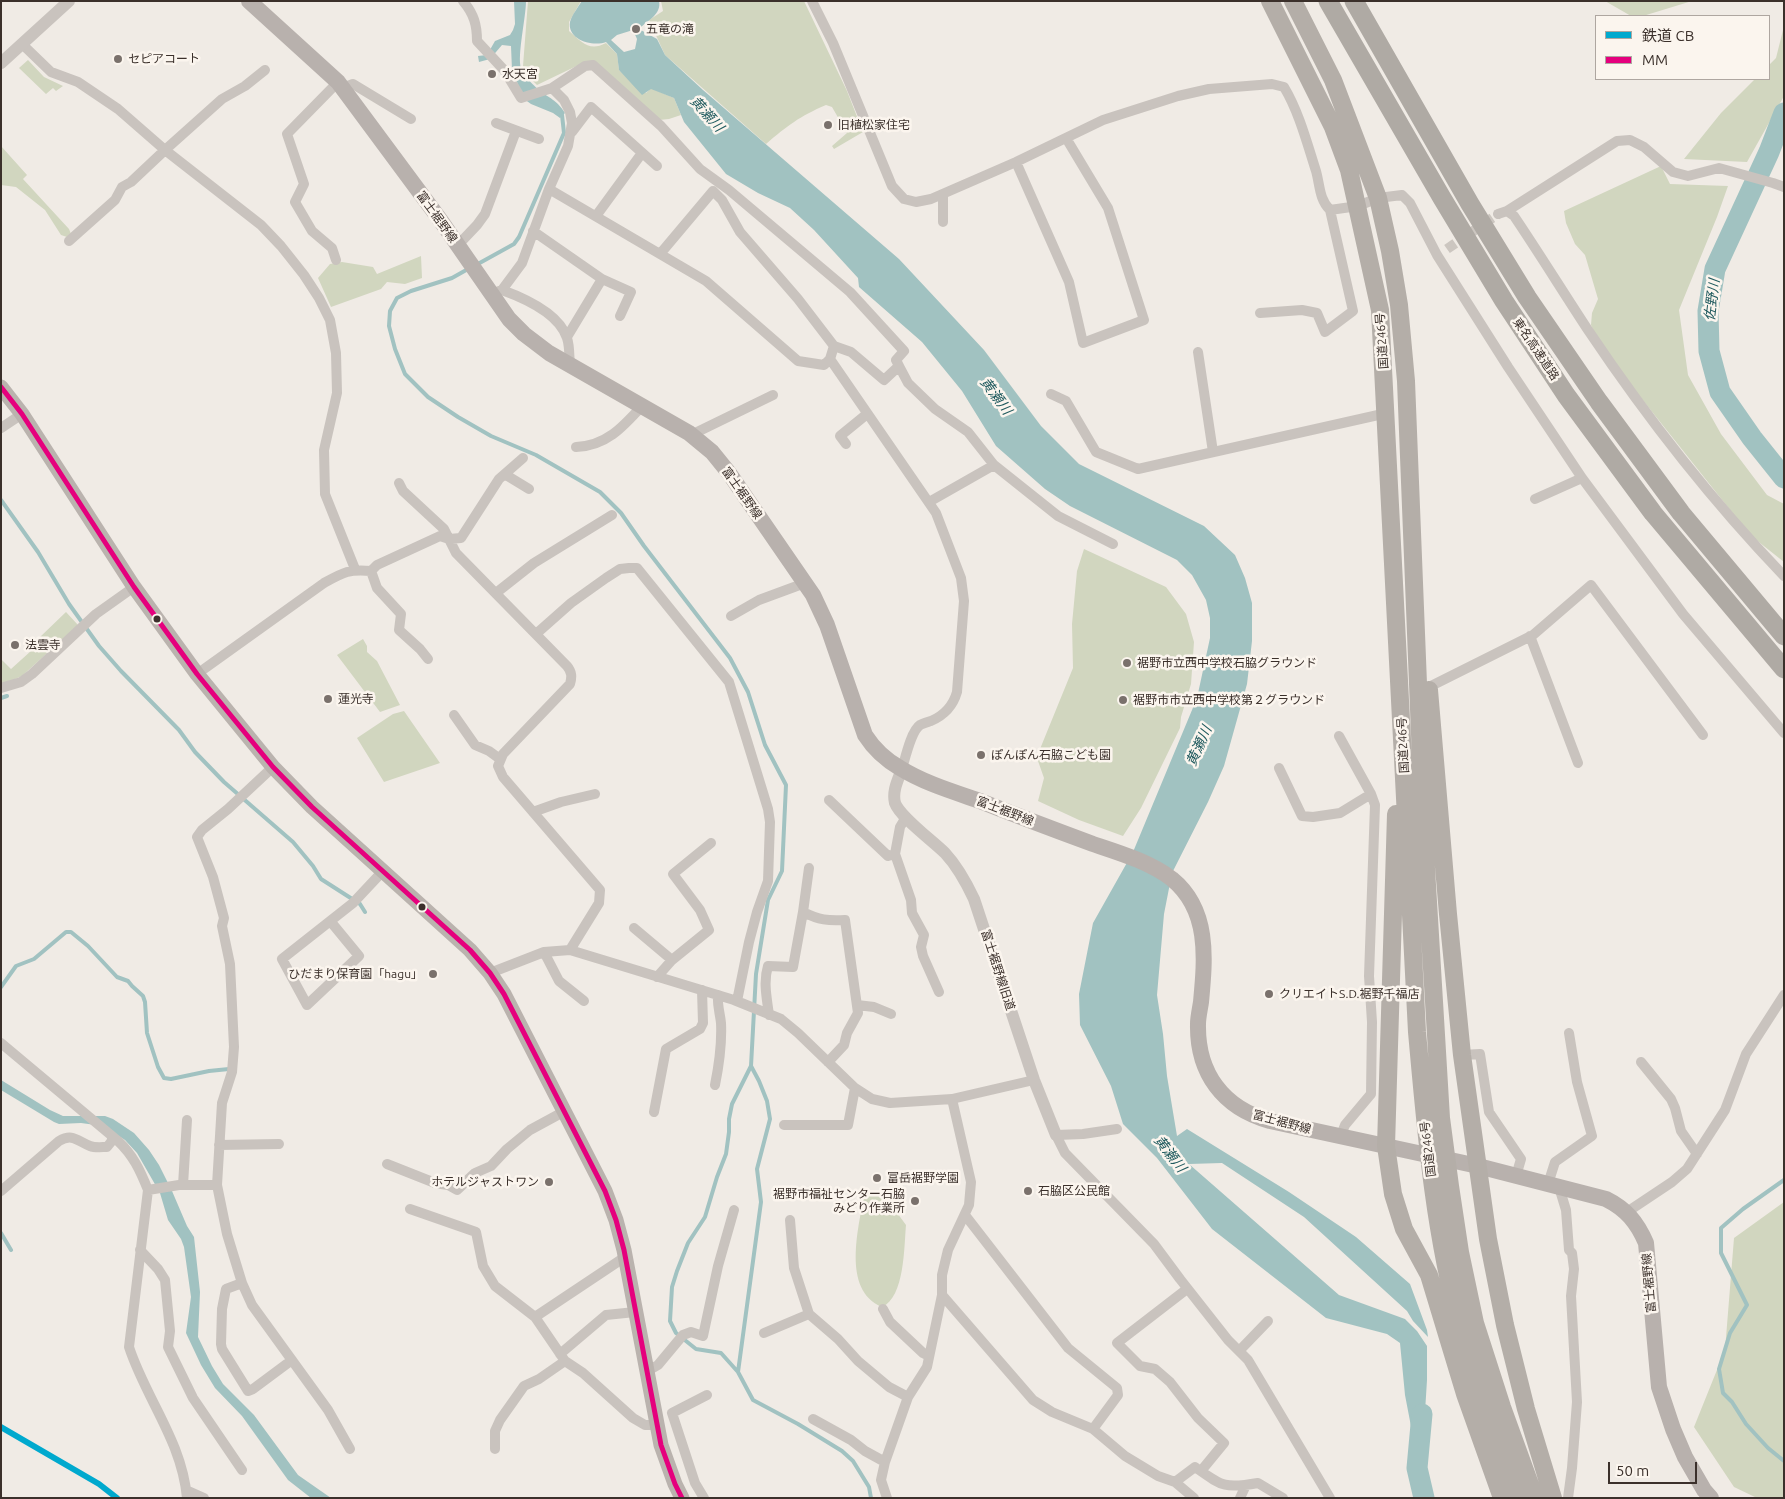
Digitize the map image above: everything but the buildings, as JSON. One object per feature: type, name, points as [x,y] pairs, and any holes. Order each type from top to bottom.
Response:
[{"type":"highway","name":"国道246号","points":[[1270,1],[1333,127],[1349,170],[1380,310],[1387,413],[1417,1032],[1433,1120],[1441,1187],[1445,1258],[1460,1328],[1488,1415],[1518,1498]]},
{"type":"highway","name":"国道246号","points":[[1293,1],[1333,80],[1378,198],[1399,305],[1406,381],[1412,565],[1425,844],[1433,1120]]},
{"type":"highway","name":"東名高速道路","points":[[1328,1],[1432,182],[1504,301],[1566,395],[1653,513],[1784,669]]},
{"type":"highway","name":"東名高速道路","points":[[1354,1],[1470,204],[1527,297],[1599,402],[1681,513],[1784,636]]},
{"type":"highway","points":[[1412,565],[1426,646],[1448,914],[1462,1055],[1488,1239],[1505,1325],[1526,1409],[1553,1498]]},
{"type":"highway","points":[[1402,731],[1397,759],[1386,1146],[1393,1194],[1404,1229],[1429,1275],[1465,1394],[1502,1498]]},
{"type":"highway","name":"国道246号","points":[[1441,1187],[1460,1252],[1475,1323],[1502,1407],[1535,1498]]},
{"type":"main road","name":"富士裾野線","points":[[250,1],[341,85],[458,245],[497,292],[509,319],[524,334],[570,366],[691,435],[712,452],[728,472],[813,596],[827,625],[865,735],[887,760],[902,769],[945,788],[1152,867],[1172,880],[1186,893],[1199,916],[1204,941],[1204,967],[1198,1023],[1200,1052],[1208,1074],[1222,1094],[1235,1106],[1256,1117],[1478,1166],[1606,1199],[1619,1206],[1636,1221],[1646,1243],[1659,1387],[1685,1457],[1704,1490],[1711,1498]]},
{"type":"main road","points":[[1,387],[22,414],[134,587],[197,674],[273,767],[312,807],[470,950],[490,973],[504,994],[605,1191],[616,1220],[625,1257],[656,1425],[667,1463],[682,1498]]},
{"type":"street","points":[[1,63],[69,1]]},
{"type":"street","points":[[463,1],[470,10],[477,25],[477,41],[504,70],[521,98],[552,88],[585,66],[592,65],[661,126],[700,169],[729,190],[850,292],[904,351],[896,360],[908,384],[935,409],[968,432],[994,465],[1058,516],[1113,544]]},
{"type":"street","points":[[812,1],[833,43],[892,186],[904,199],[916,202],[944,194],[1103,120],[1178,96],[1209,90],[1272,84],[1284,87],[1292,100],[1317,174],[1318,187],[1325,205],[1330,210],[1353,311],[1325,332],[1316,314],[1302,310],[1260,314]]},
{"type":"street","points":[[22,44],[51,72],[78,82],[118,109],[165,150],[261,225],[281,246],[319,298],[330,320],[336,353],[337,393],[324,450],[325,494],[355,569]]},
{"type":"street","points":[[69,241],[115,200],[122,187],[130,182],[222,99],[245,86],[265,70]]},
{"type":"street","points":[[336,260],[332,248],[312,231],[295,202],[304,184],[287,134],[341,85],[353,84],[411,118]]},
{"type":"street","points":[[552,88],[564,100],[570,112],[572,123],[568,146],[549,189],[522,263],[497,292],[529,300],[558,323],[567,337],[570,366]]},
{"type":"street","points":[[570,135],[591,107],[657,166]]},
{"type":"street","points":[[496,123],[539,139]]},
{"type":"street","points":[[458,245],[477,226],[485,214],[516,130]]},
{"type":"street","points":[[1016,162],[1069,282],[1083,344],[1144,320],[1108,208],[1066,138]]},
{"type":"street","points":[[1784,187],[1719,168],[1688,176],[1673,172],[1644,147],[1630,140],[1617,141],[1503,212],[1514,216],[1589,332],[1664,435],[1726,511],[1784,576]]},
{"type":"street","points":[[596,216],[642,153]]},
{"type":"street","points":[[709,175],[713,191],[722,200],[740,232],[798,299],[834,346],[851,352],[884,380],[899,366]]},
{"type":"street","points":[[549,189],[706,281],[798,361],[824,365],[830,359],[834,346]]},
{"type":"street","points":[[660,254],[713,191]]},
{"type":"street","points":[[943,222],[944,194]]},
{"type":"street","points":[[1330,210],[1358,206],[1378,198],[1402,195],[1410,203],[1437,255],[1508,367],[1582,478],[1683,614],[1784,733]]},
{"type":"street","points":[[533,231],[602,279],[631,292],[620,316]]},
{"type":"street","points":[[1437,255],[1447,249]]},
{"type":"street","points":[[567,337],[602,279]]},
{"type":"street","points":[[1198,352],[1212,452]]},
{"type":"street","points":[[830,359],[936,513],[961,578],[964,601],[957,692],[950,708],[939,717],[919,725],[915,731],[902,769]]},
{"type":"street","points":[[1051,394],[1066,401],[1096,452],[1138,469],[1387,413]]},
{"type":"street","points":[[691,435],[773,396]]},
{"type":"street","points":[[576,447],[597,444],[612,436],[642,406]]},
{"type":"street","points":[[1,428],[22,414]]},
{"type":"street","points":[[846,444],[840,436],[867,414]]},
{"type":"street","points":[[371,571],[377,564],[440,536],[450,539],[461,538],[499,479],[524,458]]},
{"type":"street","points":[[929,502],[994,465]]},
{"type":"street","points":[[506,475],[529,489]]},
{"type":"street","points":[[1535,499],[1582,478]]},
{"type":"street","points":[[399,483],[403,491],[444,528],[456,553],[571,672],[572,679],[570,684],[502,754],[498,766],[503,777],[600,890],[599,904],[570,950]]},
{"type":"street","points":[[496,593],[534,563],[612,515]]},
{"type":"street","points":[[536,634],[571,603],[606,578],[620,570],[637,568],[729,682],[756,768],[770,822],[768,881],[751,934],[742,1003]]},
{"type":"street","points":[[197,674],[324,583],[343,572],[355,569],[371,571]]},
{"type":"street","points":[[371,571],[377,588],[401,614],[399,630],[428,658]]},
{"type":"street","points":[[731,616],[760,600],[805,583]]},
{"type":"street","points":[[1429,686],[1530,636],[1591,585],[1704,735]]},
{"type":"street","points":[[1,688],[21,682],[32,674],[96,614],[134,587]]},
{"type":"street","points":[[1530,636],[1578,763]]},
{"type":"street","points":[[454,715],[475,745],[490,751],[500,759]]},
{"type":"street","points":[[1339,736],[1372,794],[1375,805],[1369,976],[1372,1022],[1371,1094],[1345,1125],[1340,1135]]},
{"type":"street","points":[[273,767],[228,809],[202,830],[197,837],[213,877],[224,918],[222,926],[230,964],[234,1047],[232,1072],[222,1103],[217,1185],[227,1234],[242,1283],[252,1305],[328,1410],[350,1449]]},
{"type":"street","points":[[1279,768],[1302,816],[1313,817],[1340,813],[1372,794]]},
{"type":"street","name":"富士裾野線旧道","points":[[902,769],[894,792],[896,805],[906,818],[944,852],[967,883],[1034,1080],[1056,1135]]},
{"type":"street","points":[[533,812],[561,802],[595,794]]},
{"type":"street","points":[[829,800],[888,856],[895,854]]},
{"type":"street","points":[[906,818],[900,828],[895,854],[911,900],[912,913],[924,935],[921,948],[923,956],[939,992]]},
{"type":"street","points":[[657,977],[672,960],[709,930],[700,910],[673,874],[711,843]]},
{"type":"street","points":[[766,1014],[765,983],[768,966],[793,968],[809,868]]},
{"type":"street","points":[[331,922],[359,956],[307,1005],[282,959],[331,922],[364,892],[383,871]]},
{"type":"street","points":[[803,912],[814,918],[828,921],[845,920],[858,1012],[847,1033],[844,1045],[828,1062]]},
{"type":"street","points":[[634,928],[672,960]]},
{"type":"street","points":[[490,973],[544,952],[570,950],[718,995],[781,1019],[855,1088],[872,1098],[890,1103],[952,1099],[1034,1080]]},
{"type":"street","points":[[544,952],[559,981],[584,1001]]},
{"type":"street","points":[[654,1112],[666,1049],[700,1029],[702,1023],[702,990]]},
{"type":"street","points":[[715,1085],[719,1061],[721,1022],[718,995]]},
{"type":"street","points":[[1627,1212],[1672,1182],[1687,1169],[1725,1110],[1746,1054],[1784,995]]},
{"type":"street","points":[[857,1005],[874,1007],[891,1014]]},
{"type":"street","points":[[1568,1498],[1578,1402],[1571,1296],[1574,1269],[1572,1253],[1569,1250],[1566,1210],[1553,1185],[1555,1162],[1592,1136],[1577,1082],[1569,1034]]},
{"type":"street","points":[[1,1043],[128,1149],[138,1166],[148,1190],[130,1346],[136,1369],[157,1407],[178,1453],[187,1494],[204,1498]]},
{"type":"street","points":[[1462,1055],[1480,1054],[1489,1112],[1521,1159],[1516,1176]]},
{"type":"street","points":[[1641,1062],[1671,1099],[1676,1108],[1681,1132],[1697,1154]]},
{"type":"street","points":[[784,1125],[848,1125],[855,1088]]},
{"type":"street","points":[[887,1498],[881,1480],[885,1462],[908,1397],[927,1368],[942,1295],[942,1275],[948,1250],[969,1204],[971,1182],[952,1099]]},
{"type":"street","points":[[387,1164],[435,1183],[448,1185],[457,1190],[475,1173],[491,1166],[507,1148],[530,1130],[565,1111]]},
{"type":"street","points":[[181,1185],[187,1120]]},
{"type":"street","points":[[1117,1129],[1083,1134],[1056,1135],[1065,1153],[1154,1244],[1228,1340],[1248,1360],[1328,1497]]},
{"type":"street","points":[[1,1191],[66,1138],[72,1137],[92,1147],[107,1147],[112,1142],[113,1137]]},
{"type":"street","points":[[219,1145],[279,1144]]},
{"type":"street","points":[[148,1190],[181,1185],[217,1185]]},
{"type":"street","points":[[410,1209],[476,1232],[483,1266],[495,1286],[535,1317],[563,1357],[633,1418],[645,1425],[656,1425]]},
{"type":"street","points":[[646,1372],[658,1365],[680,1339],[691,1332],[703,1336],[718,1266],[734,1210]]},
{"type":"street","points":[[965,1215],[1068,1348],[1117,1388],[1118,1395],[1092,1429]]},
{"type":"street","points":[[790,1220],[794,1268],[809,1314],[889,1388],[908,1397]]},
{"type":"street","points":[[140,1250],[165,1280],[170,1331],[168,1347],[193,1398],[242,1470]]},
{"type":"street","points":[[535,1317],[625,1257]]},
{"type":"street","points":[[242,1283],[226,1289],[222,1309],[221,1344],[222,1349],[248,1391],[254,1389],[292,1360]]},
{"type":"street","points":[[1187,1289],[1117,1342],[1140,1366],[1155,1369],[1170,1382],[1198,1418],[1224,1443],[1201,1471]]},
{"type":"street","points":[[942,1295],[1033,1400],[1052,1412],[1092,1429],[1125,1456],[1158,1476],[1175,1482],[1194,1498]]},
{"type":"street","points":[[884,1309],[890,1322],[930,1356]]},
{"type":"street","points":[[495,1449],[495,1431],[500,1420],[524,1386],[539,1379],[606,1315],[635,1312]]},
{"type":"street","points":[[764,1333],[809,1314]]},
{"type":"street","points":[[1240,1350],[1268,1321]]},
{"type":"street","points":[[704,1498],[695,1483],[672,1413],[707,1395]]},
{"type":"street","points":[[813,1419],[885,1462]]},
{"type":"street","points":[[1175,1482],[1195,1467],[1217,1483],[1236,1487],[1258,1483],[1283,1498]]},
{"type":"street","points":[[1240,1498],[1246,1485]]},
{"type":"green space","points":[[528,1],[581,1],[569,22],[569,31],[590,46],[600,46],[606,43],[617,54],[619,70],[646,93],[651,88],[674,98],[681,115],[659,120],[587,61],[537,85],[527,75],[523,66]]},
{"type":"green space","points":[[661,1],[804,1],[847,91],[863,132],[834,149],[832,146],[847,133],[832,107],[826,105],[794,122],[766,144],[665,55],[649,20],[663,11]]},
{"type":"green space","points":[[1605,1],[1692,1],[1646,15],[1629,15]]},
{"type":"green space","points":[[1784,26],[1784,96],[1747,162],[1684,159],[1721,113],[1754,80],[1770,80],[1770,64],[1776,58]]},
{"type":"green space","points":[[28,60],[44,77],[63,86],[56,91],[53,88],[46,94],[19,68]]},
{"type":"green space","points":[[1,146],[27,175],[23,179],[69,229],[71,234],[67,237],[61,235],[45,210],[16,187],[1,185]]},
{"type":"green space","points":[[1661,166],[1670,184],[1728,186],[1679,310],[1688,375],[1721,434],[1767,495],[1784,504],[1784,562],[1750,535],[1599,345],[1591,325],[1592,313],[1598,299],[1585,255],[1575,244],[1566,223],[1564,211]]},
{"type":"green space","points":[[421,256],[422,278],[405,284],[387,282],[381,289],[331,307],[318,278],[330,264],[342,262],[373,267],[377,274]]},
{"type":"green space","name":"裾野市市立西中学校第２グラウンド","points":[[1084,549],[1166,587],[1186,614],[1194,642],[1191,684],[1181,717],[1180,728],[1141,808],[1123,836],[1079,820],[1038,801],[1044,778],[1038,761],[1040,749],[1073,668],[1072,624],[1077,571]]},
{"type":"green space","points":[[66,612],[78,625],[22,676],[1,685],[1,659],[11,669],[42,641],[40,637]]},
{"type":"green space","points":[[363,639],[367,646],[367,652],[377,661],[400,705],[380,712],[337,655]]},
{"type":"green space","points":[[404,711],[440,763],[384,782],[357,738],[393,714]]},
{"type":"green space","points":[[877,1193],[892,1206],[906,1225],[904,1258],[899,1282],[890,1301],[882,1307],[869,1299],[861,1287],[857,1273],[856,1257],[864,1195]]},
{"type":"green space","points":[[1784,1202],[1784,1498],[1757,1498],[1734,1487],[1694,1427],[1725,1350],[1734,1238]]},
{"type":"water","points":[[514,1],[526,1],[520,55],[521,68],[534,86],[562,108],[565,113],[560,118],[524,99],[512,70],[511,46],[502,45],[490,59],[479,62],[478,56],[487,55],[495,41],[510,35],[513,30],[515,24]]},
{"type":"water","points":[[582,1],[659,1],[656,13],[639,29],[657,39],[665,55],[703,90],[899,259],[984,350],[1041,426],[1079,464],[1204,526],[1235,555],[1245,578],[1252,603],[1252,641],[1247,684],[1224,766],[1172,873],[1164,914],[1157,995],[1177,1136],[1187,1129],[1289,1192],[1356,1237],[1410,1284],[1428,1337],[1413,1321],[1407,1311],[1304,1217],[1222,1163],[1189,1164],[1339,1295],[1405,1319],[1417,1331],[1427,1346],[1423,1444],[1414,1442],[1405,1395],[1400,1343],[1387,1334],[1326,1318],[1212,1229],[1157,1158],[1123,1124],[1111,1086],[1080,1025],[1079,994],[1093,923],[1133,852],[1197,698],[1210,638],[1210,618],[1206,600],[1192,575],[1177,560],[1070,506],[1045,489],[996,446],[962,391],[922,342],[859,287],[858,278],[814,230],[790,208],[758,193],[726,174],[684,122],[674,98],[651,89],[642,95],[619,70],[617,54],[606,42],[594,44],[577,38],[570,28],[570,22]],"holes":[[[633,30],[637,39],[635,49],[624,52],[611,40],[617,35]]]},
{"type":"water","points":[[1,1080],[63,1116],[105,1116],[113,1119],[134,1133],[149,1150],[159,1165],[194,1237],[200,1292],[198,1337],[212,1366],[223,1384],[254,1415],[298,1475],[331,1498],[311,1498],[288,1480],[242,1416],[215,1388],[201,1365],[186,1333],[191,1297],[184,1247],[168,1220],[160,1193],[137,1153],[125,1140],[103,1126],[81,1123],[59,1124],[54,1122],[1,1090]]},
{"type":"waterway","points":[[476,265],[514,244],[519,237],[564,133],[561,113]]},
{"type":"waterway","name":"佐野川","points":[[1784,113],[1769,152],[1715,269],[1708,311],[1709,351],[1720,392],[1752,438],[1784,478]]},
{"type":"waterway","points":[[468,269],[452,278],[411,291],[397,298],[390,311],[389,326],[395,349],[405,374],[428,397],[458,417],[491,436],[536,455],[600,492],[621,513],[730,658],[748,692],[765,745],[786,785],[782,871],[768,900],[756,974],[751,1066],[767,1101],[770,1119],[757,1169],[761,1202],[738,1372],[753,1400],[798,1424],[842,1451],[853,1461],[869,1487],[871,1498]]},
{"type":"waterway","points":[[1,500],[38,552],[69,604],[99,646],[121,671],[179,730],[195,752],[224,782],[293,842],[321,879],[360,904],[365,912]]},
{"type":"waterway","points":[[1,698],[7,696]]},
{"type":"waterway","points":[[1,987],[16,966],[34,959],[66,932],[71,932],[88,946],[117,977],[128,981],[143,996],[147,1033],[158,1067],[164,1078],[171,1079],[229,1069]]},
{"type":"waterway","points":[[738,1372],[721,1353],[696,1349],[676,1333],[670,1321],[672,1287],[677,1271],[688,1243],[705,1217],[726,1154],[732,1104],[751,1066]]},
{"type":"waterway","points":[[1784,1180],[1743,1209],[1721,1228],[1721,1253],[1747,1305],[1730,1333],[1719,1369],[1723,1393],[1732,1402],[1746,1424],[1768,1448],[1784,1461]]},
{"type":"waterway","points":[[1,1233],[11,1250]]},
{"type":"waterway","name":"黄瀬川","points":[[1422,1414],[1417,1468],[1424,1498]]},
{"type":"tunnel","points":[[1447,249],[1498,214]]},
{"type":"rail line","name":"CB","points":[[1,1427],[99,1484],[117,1498]]},
{"type":"transit line","name":"MM","points":[[1,387],[22,414],[134,587],[197,674],[273,767],[312,807],[470,950],[490,973],[504,994],[605,1191],[616,1220],[624,1250],[661,1445],[682,1498]]},
{"type":"place","name":"五竜の滝","points":[[636,29]]},
{"type":"place","name":"セピアコート","points":[[118,59]]},
{"type":"place","name":"水天宮","points":[[492,74]]},
{"type":"place","name":"旧植松家住宅","points":[[828,125]]},
{"type":"place","name":"法雲寺","points":[[15,645]]},
{"type":"place","name":"裾野市立西中学校石脇グラウンド","points":[[1127,663]]},
{"type":"place","name":"蓮光寺","points":[[328,699]]},
{"type":"place","name":"裾野市市立西中学校第２グラウンド","points":[[1123,700]]},
{"type":"place","name":"ぽんぽん石脇こども園","points":[[981,755]]},
{"type":"place","name":"ひだまり保育園「hagu」","points":[[433,974]]},
{"type":"place","name":"クリエイトS.D.裾野千福店","points":[[1269,994]]},
{"type":"place","name":"富岳裾野学園","points":[[877,1178]]},
{"type":"place","name":"ホテルジャストワン","points":[[549,1182]]},
{"type":"place","name":"石脇区公民館","points":[[1028,1191]]},
{"type":"place","name":"裾野市福祉センター石脇 みどり作業所","points":[[915,1201]]}]
